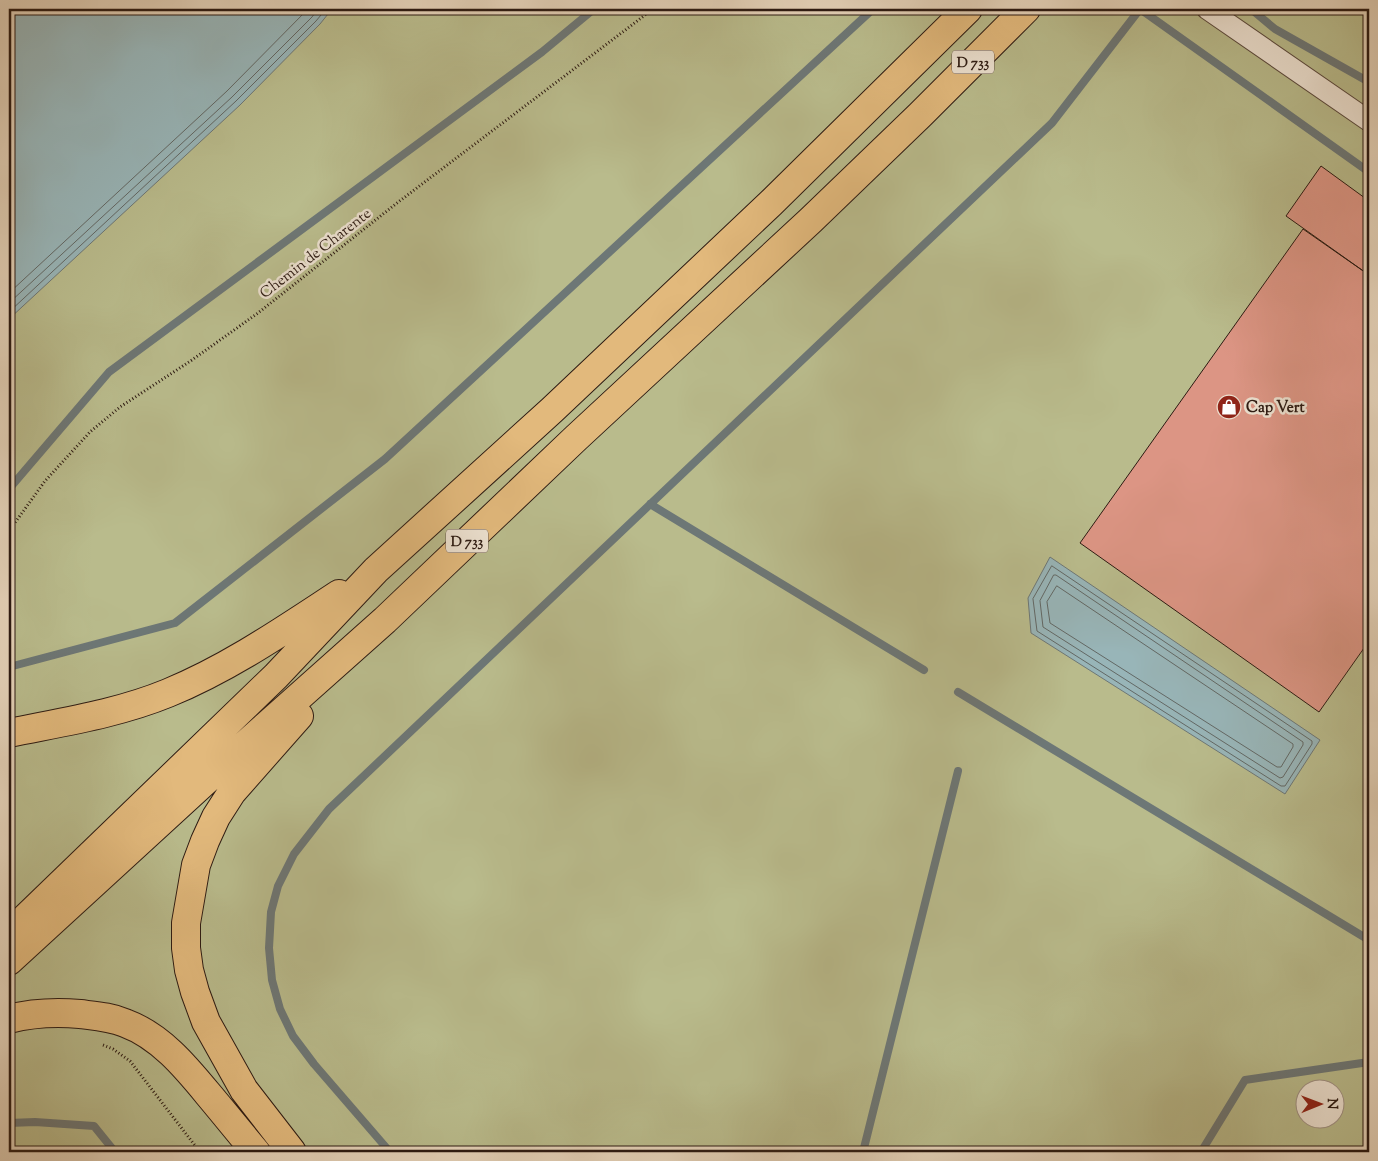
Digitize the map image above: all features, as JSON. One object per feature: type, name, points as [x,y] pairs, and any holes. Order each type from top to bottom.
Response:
[{"type":"main road","name":"D 733","points":[[9,934],[276,676],[376,570],[552,410],[771,203],[968,9]]},
{"type":"main road","name":"D 733","points":[[9,961],[238,751],[385,620],[576,438],[812,220],[1026,9]]},
{"type":"main road","points":[[9,733],[81,719],[175,690],[252,650],[376,570]]},
{"type":"main road","points":[[292,1152],[244,1090],[206,1022],[195,992],[187,955],[186,923],[190,892],[196,864],[205,841],[216,817],[232,792],[385,620]]},
{"type":"main road","points":[[9,1019],[66,1012],[107,1017],[141,1030],[154,1038],[181,1062],[256,1152]]},
{"type":"street","points":[[1207,9],[1369,121]]},
{"type":"path","name":"Chemin de Charente","points":[[9,531],[51,474],[90,432],[120,407],[192,360],[258,312],[397,203],[652,9]]},
{"type":"path","points":[[98,1044],[113,1049],[130,1060],[200,1152]]},
{"type":"green space","points":[[9,9],[1369,9],[1369,1152],[9,1152]]},
{"type":"water","points":[[9,9],[332,9],[320,24],[240,105],[9,319]]},
{"type":"water","points":[[1050,557],[1320,740],[1285,794],[1031,633],[1028,598]]},
{"type":"building","points":[[1321,166],[1369,201],[1369,275],[1286,216]]},
{"type":"building","points":[[1303,229],[1369,275],[1369,641],[1319,712],[1080,543]]},
{"type":"waterway","points":[[9,489],[109,372],[542,52],[594,9]]},
{"type":"waterway","points":[[9,667],[175,623],[385,459],[873,9]]},
{"type":"waterway","points":[[1140,9],[1369,172]]},
{"type":"waterway","points":[[390,1152],[314,1064],[293,1036],[280,1009],[272,980],[269,948],[271,912],[278,886],[294,854],[329,809],[1052,123],[1140,9]]},
{"type":"waterway","points":[[1251,9],[1275,29],[1369,82]]},
{"type":"waterway","points":[[650,504],[924,670]]},
{"type":"waterway","points":[[958,692],[1369,940]]},
{"type":"waterway","points":[[863,1152],[958,771]]},
{"type":"waterway","points":[[1201,1152],[1245,1080],[1369,1062]]},
{"type":"waterway","points":[[9,1123],[35,1122],[94,1126],[115,1152]]},
{"type":"place","name":"Cap Vert","points":[[1229,407]]}]
